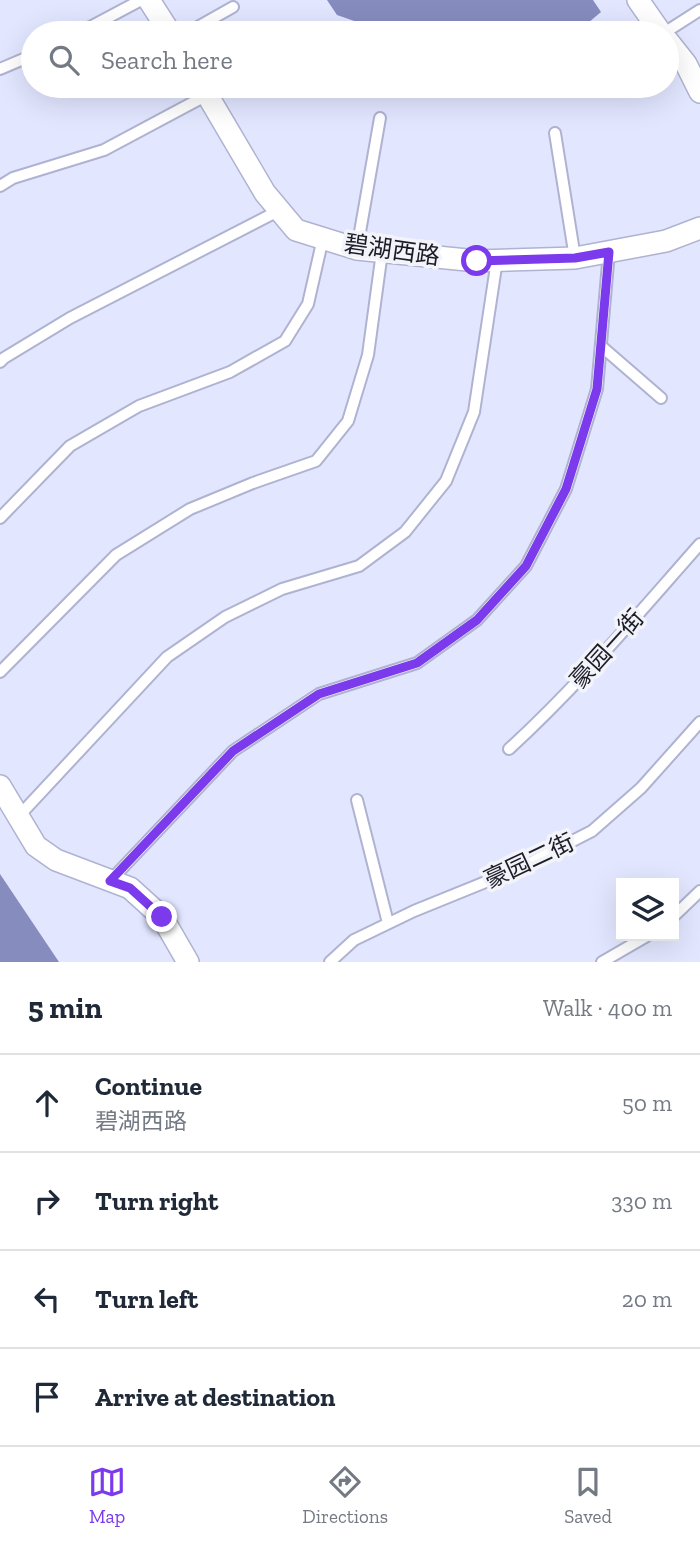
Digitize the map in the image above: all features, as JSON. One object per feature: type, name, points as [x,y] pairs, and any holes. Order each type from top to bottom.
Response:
[{"type":"street","points":[[149,0],[162,21]]},
{"type":"street","points":[[638,0],[654,21]]},
{"type":"street","points":[[679,55],[700,92]]},
{"type":"street","name":"碧湖西路","points":[[209,98],[265,192],[296,230],[356,249],[477,261],[575,258],[666,241],[700,228]]},
{"type":"street","points":[[0,786],[36,846],[56,860],[130,888],[162,917],[188,962]]},
{"type":"lane","points":[[102,21],[141,0]]},
{"type":"lane","points":[[208,21],[233,7]]},
{"type":"lane","points":[[679,23],[700,10]]},
{"type":"lane","points":[[0,69],[21,60]]},
{"type":"lane","points":[[0,186],[13,178],[104,150],[191,98]]},
{"type":"lane","points":[[356,249],[380,118]]},
{"type":"lane","points":[[555,132],[575,258]]},
{"type":"lane","points":[[0,362],[70,318],[279,210]]},
{"type":"lane","points":[[0,518],[70,446],[139,406],[230,372],[285,341],[308,304],[323,239]]},
{"type":"lane","points":[[0,672],[116,555],[190,509],[316,461],[348,421],[368,355],[382,252]]},
{"type":"lane","points":[[110,881],[233,751],[319,694],[417,663],[477,620],[526,566],[566,489],[597,389],[609,252]]},
{"type":"lane","points":[[18,817],[167,657],[225,617],[282,589],[359,566],[405,532],[446,481],[474,412],[497,260]]},
{"type":"lane","points":[[601,346],[661,398]]},
{"type":"lane","name":"豪园一街","points":[[509,749],[580,680],[700,544]]},
{"type":"lane","name":"豪园二街","points":[[330,962],[354,940],[388,923],[520,868],[592,831],[641,789],[700,722]]},
{"type":"lane","points":[[356,800],[388,923]]},
{"type":"lane","points":[[679,911],[700,891]]},
{"type":"lane","points":[[601,962],[638,941]]},
{"type":"water","points":[[327,0],[593,0],[601,12],[590,21],[354,21],[337,15]]},
{"type":"water","points":[[0,874],[59,962],[0,962]]},
{"type":"route","points":[[162,917],[130,888],[110,881],[233,751],[319,694],[417,663],[477,620],[526,566],[566,489],[597,389],[609,252],[575,258],[477,261]]}]
